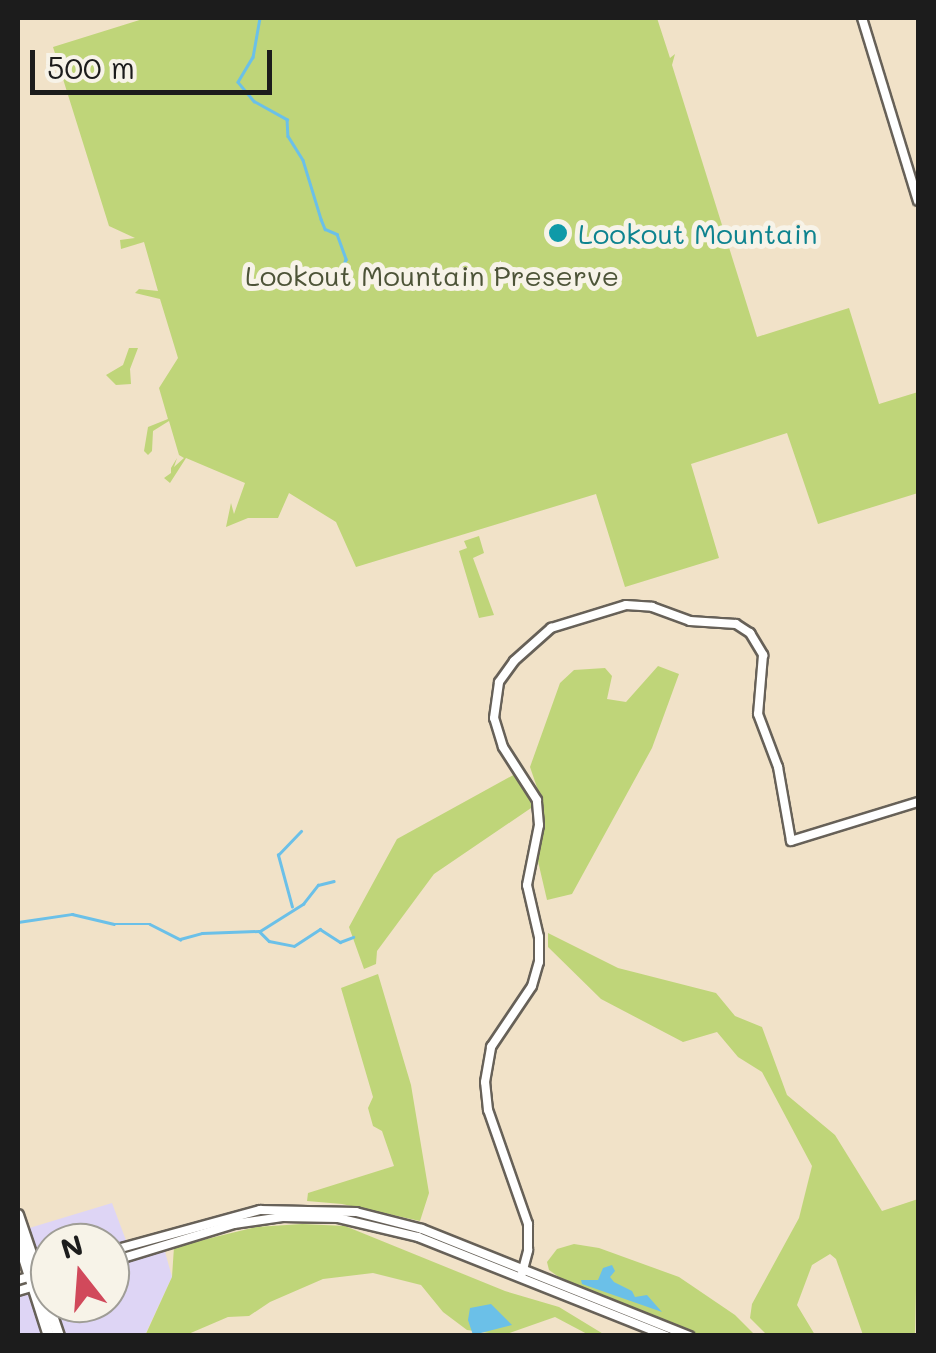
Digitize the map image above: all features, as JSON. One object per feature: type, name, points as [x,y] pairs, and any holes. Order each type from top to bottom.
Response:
[{"type":"main road","points":[[18,1215],[30,1248]]},
{"type":"street","points":[[862,18],[918,200]]},
{"type":"street","points":[[522,1273],[529,1242],[527,1218],[488,1110],[484,1082],[490,1047],[525,997],[539,966],[540,937],[527,885],[539,812],[528,779],[500,742],[493,710],[499,682],[514,661],[546,632],[570,620],[638,605],[690,621],[736,624],[756,641],[763,655],[757,703],[778,767],[791,841],[918,802]]},
{"type":"street","points":[[130,1245],[237,1214],[328,1209],[405,1224],[667,1336]]},
{"type":"street","points":[[130,1256],[234,1224],[318,1217],[402,1231],[689,1336]]},
{"type":"shaded area","points":[[112,1203],[120,1223],[46,1223]]},
{"type":"shaded area","points":[[164,1248],[172,1277],[145,1335],[61,1335],[57,1323],[130,1323],[130,1259]]},
{"type":"shaded area","points":[[30,1290],[30,1323],[41,1323],[45,1335],[18,1336],[18,1294]]},
{"type":"green space","name":"Lookout Mountain Preserve","points":[[146,18],[657,18],[670,58],[675,54],[672,65],[757,337],[849,308],[879,404],[918,392],[918,493],[818,524],[787,433],[691,464],[719,558],[625,587],[596,494],[356,567],[336,522],[289,493],[278,518],[248,518],[226,527],[231,503],[234,514],[245,483],[186,458],[170,483],[164,478],[171,473],[177,458],[174,467],[184,458],[179,455],[169,421],[153,431],[152,451],[148,455],[144,451],[148,427],[168,419],[159,388],[178,358],[160,299],[135,293],[139,289],[158,291],[144,242],[121,249],[120,240],[135,238],[109,226],[53,47]]},
{"type":"green space","points":[[129,348],[138,348],[130,369],[131,384],[116,385],[106,375],[123,365]]},
{"type":"green space","points":[[479,536],[484,553],[473,558],[494,615],[479,618],[459,551],[467,548],[464,541]]},
{"type":"green space","points":[[658,666],[679,674],[652,748],[572,894],[547,900],[537,857],[544,808],[530,767],[560,683],[574,670],[605,668],[612,676],[607,699],[626,702]]},
{"type":"green space","points":[[517,773],[534,806],[434,874],[377,951],[376,964],[364,969],[349,927],[397,839]]},
{"type":"green space","points":[[548,933],[618,968],[716,993],[735,1016],[762,1027],[787,1095],[835,1135],[882,1211],[918,1199],[915,1335],[863,1335],[836,1259],[830,1254],[812,1265],[797,1305],[815,1335],[767,1335],[750,1318],[752,1304],[799,1218],[812,1166],[762,1072],[738,1057],[717,1032],[683,1042],[601,999],[548,947]]},
{"type":"green space","points":[[378,974],[411,1085],[429,1193],[420,1221],[342,1204],[307,1201],[308,1193],[394,1166],[382,1131],[373,1126],[368,1108],[373,1097],[341,988]]},
{"type":"green space","points":[[345,1226],[505,1291],[559,1307],[605,1335],[589,1335],[555,1317],[504,1335],[467,1330],[443,1312],[421,1285],[373,1273],[323,1279],[270,1302],[249,1316],[228,1317],[186,1335],[145,1336],[172,1277],[174,1247],[256,1227]]},
{"type":"green space","points":[[574,1244],[599,1248],[679,1277],[735,1315],[755,1335],[699,1335],[563,1280],[549,1270],[547,1262],[557,1249]]},
{"type":"water","points":[[612,1265],[615,1271],[610,1277],[614,1282],[632,1291],[635,1297],[647,1295],[662,1312],[582,1284],[581,1280],[598,1280],[603,1268]]},
{"type":"water","points":[[491,1304],[512,1325],[473,1335],[468,1320],[470,1308]]},
{"type":"waterway","points":[[260,18],[253,57],[238,82],[254,101],[287,119],[288,136],[303,160],[325,229],[337,234],[346,259],[339,280]]},
{"type":"waterway","points":[[292,907],[278,855],[301,831]]},
{"type":"waterway","points":[[260,931],[303,904],[318,885],[334,881]]},
{"type":"waterway","points":[[18,922],[72,914],[114,924],[150,924],[180,939],[202,933],[259,931],[269,941],[294,946],[320,929],[340,942],[353,937]]},
{"type":"place","name":"Lookout Mountain","points":[[558,233]]}]
